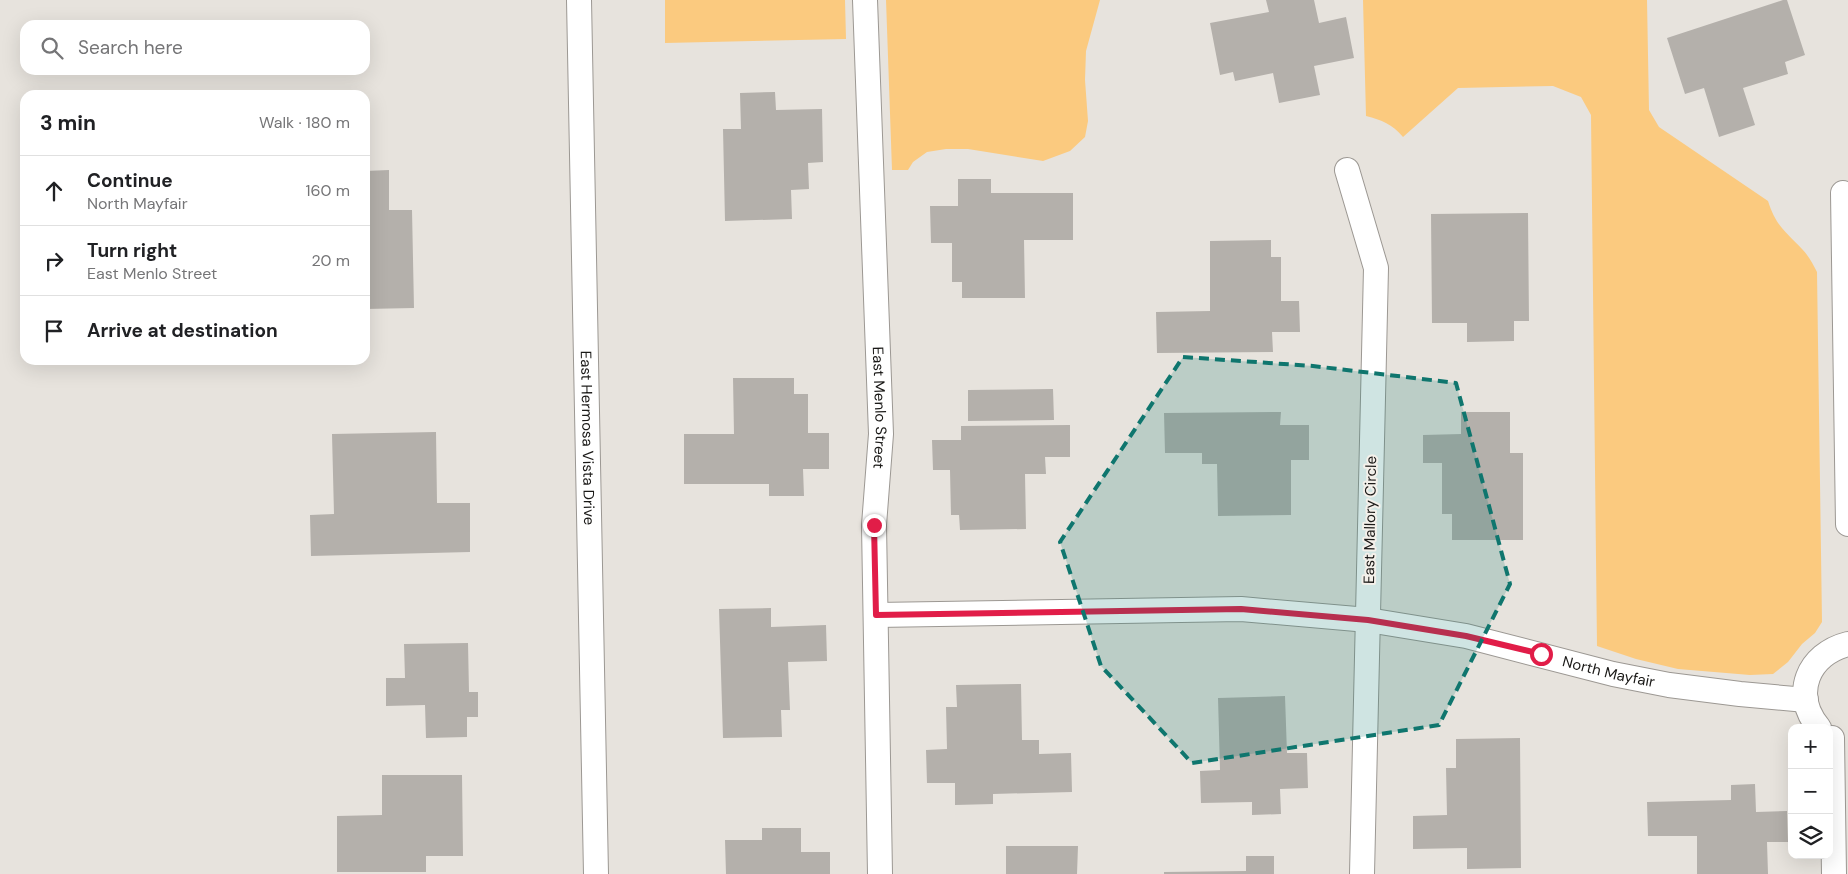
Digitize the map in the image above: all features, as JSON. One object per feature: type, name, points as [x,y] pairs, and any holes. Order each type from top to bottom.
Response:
[{"type":"street","name":"East Hermosa Vista Drive","points":[[579,0],[596,874]]},
{"type":"street","name":"East Menlo Street","points":[[865,0],[881,434],[874,525],[880,874]]},
{"type":"street","name":"East Mallory Circle","points":[[1347,170],[1376,268],[1362,874]]},
{"type":"street","points":[[1843,192],[1848,524]]},
{"type":"street","name":"North Mayfair","points":[[876,615],[1241,609],[1368,620],[1466,636],[1613,674],[1669,685],[1806,700]]},
{"type":"street","points":[[1817,724],[1812,720],[1806,700],[1805,687],[1810,671],[1820,657],[1834,647],[1848,644]]},
{"type":"street","points":[[1832,769],[1834,874]]},
{"type":"highlighted area","points":[[1183,357],[1313,366],[1456,383],[1510,584],[1439,725],[1192,763],[1101,666],[1060,542]]},
{"type":"shaded area","points":[[665,0],[845,0],[846,39],[665,43]]},
{"type":"shaded area","points":[[886,0],[1100,0],[1086,51],[1085,80],[1088,121],[1085,137],[1070,151],[1043,161],[968,149],[946,149],[927,152],[913,162],[908,170],[892,170]]},
{"type":"shaded area","points":[[1363,0],[1647,0],[1649,110],[1659,127],[1768,201],[1778,222],[1810,260],[1817,272],[1822,622],[1815,633],[1802,644],[1788,662],[1773,674],[1750,675],[1678,669],[1636,659],[1597,646],[1591,115],[1581,97],[1553,86],[1458,88],[1403,137],[1386,123],[1366,116]]},
{"type":"building","points":[[1266,0],[1314,0],[1319,23],[1346,17],[1354,58],[1314,66],[1320,95],[1279,103],[1273,73],[1235,81],[1233,72],[1220,75],[1210,23],[1269,12]]},
{"type":"building","points":[[1787,0],[1805,55],[1785,62],[1788,74],[1743,88],[1755,125],[1719,137],[1704,88],[1685,94],[1667,38]]},
{"type":"building","points":[[775,92],[776,110],[822,109],[823,162],[808,163],[809,189],[791,190],[792,219],[725,221],[723,129],[741,129],[740,93]]},
{"type":"building","points":[[389,170],[389,210],[412,210],[414,308],[370,309],[370,171]]},
{"type":"building","points":[[958,179],[991,179],[991,193],[1073,193],[1073,240],[1024,240],[1025,298],[962,298],[962,282],[952,282],[952,243],[931,243],[930,206],[958,206]]},
{"type":"building","points":[[1528,213],[1529,321],[1514,321],[1514,341],[1467,342],[1467,323],[1432,323],[1431,214]]},
{"type":"building","points":[[1271,240],[1271,257],[1281,257],[1281,301],[1299,301],[1300,332],[1272,332],[1273,352],[1157,353],[1156,312],[1210,311],[1210,241]]},
{"type":"building","points":[[733,378],[794,378],[794,394],[808,394],[808,433],[829,433],[829,469],[803,469],[804,496],[769,496],[769,484],[684,484],[684,434],[734,434]]},
{"type":"building","points":[[1053,389],[1054,420],[968,421],[968,390]]},
{"type":"building","points":[[1281,412],[1280,425],[1309,425],[1309,460],[1291,460],[1291,515],[1218,516],[1217,464],[1202,464],[1202,453],[1165,453],[1164,413]]},
{"type":"building","points":[[1461,412],[1510,412],[1510,453],[1523,453],[1523,540],[1452,540],[1452,514],[1442,514],[1442,463],[1423,463],[1423,435],[1461,434]]},
{"type":"building","points":[[1070,425],[1070,457],[1045,457],[1046,474],[1025,474],[1026,529],[960,530],[959,515],[951,515],[950,470],[933,470],[932,440],[961,440],[961,426]]},
{"type":"building","points":[[436,432],[437,503],[470,503],[470,552],[311,556],[310,515],[334,514],[332,434]]},
{"type":"building","points":[[771,608],[771,627],[826,625],[827,661],[788,662],[790,710],[781,710],[782,737],[723,738],[719,609]]},
{"type":"building","points":[[468,643],[469,692],[478,692],[478,717],[467,717],[467,737],[426,738],[425,705],[386,706],[386,678],[405,678],[404,644]]},
{"type":"building","points":[[1021,684],[1022,740],[1039,740],[1039,754],[1071,753],[1072,792],[993,794],[993,804],[955,805],[955,783],[927,783],[926,750],[947,749],[946,707],[957,707],[956,685]]},
{"type":"building","points":[[1285,696],[1287,753],[1307,753],[1308,788],[1280,789],[1281,814],[1252,815],[1252,802],[1201,803],[1200,771],[1220,770],[1218,698]]},
{"type":"building","points":[[1520,738],[1521,868],[1467,869],[1467,848],[1413,849],[1413,816],[1447,815],[1446,768],[1456,768],[1456,739]]},
{"type":"building","points":[[382,775],[462,775],[463,856],[426,856],[426,872],[337,872],[337,816],[382,815]]},
{"type":"building","points":[[1755,784],[1756,812],[1787,811],[1788,842],[1767,842],[1768,874],[1697,874],[1697,836],[1648,836],[1647,802],[1731,800],[1731,785]]},
{"type":"building","points":[[762,828],[801,828],[801,852],[830,852],[830,874],[726,874],[725,840],[762,840]]},
{"type":"building","points":[[1006,846],[1078,846],[1077,874],[1006,874]]},
{"type":"building","points":[[1246,856],[1274,856],[1274,874],[1164,874],[1164,872],[1246,871]]},
{"type":"route","points":[[874,525],[876,615],[1241,609],[1368,620],[1466,636],[1541,654]]}]
